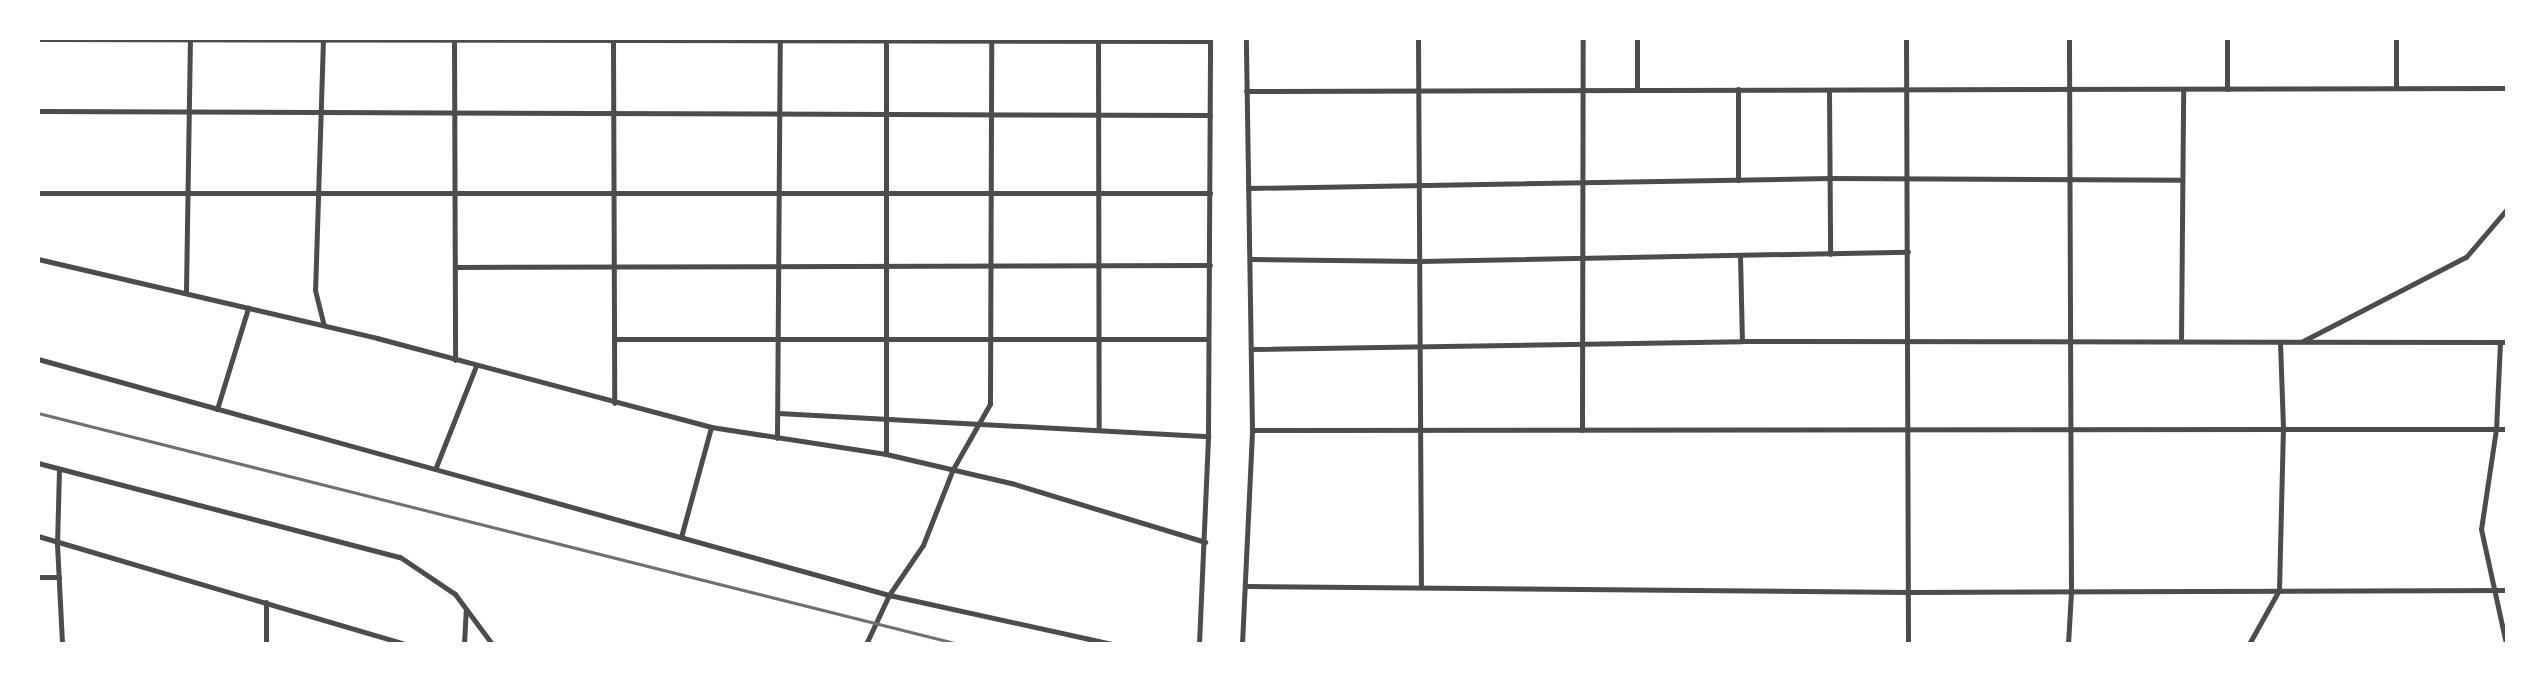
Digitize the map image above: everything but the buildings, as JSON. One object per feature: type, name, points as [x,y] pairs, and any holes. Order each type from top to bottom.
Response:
[{"type":"street","points":[[886,38],[886,454]]},
{"type":"street","points":[[866,644],[889,595],[923,545],[953,469],[992,395],[991,38]]},
{"type":"street","points":[[1242,644],[1252,430],[1246,38]]},
{"type":"street","points":[[1418,38],[1421,587]]},
{"type":"street","points":[[1582,430],[1583,38]]},
{"type":"street","points":[[1637,38],[1637,89]]},
{"type":"street","points":[[1906,38],[1908,644]]},
{"type":"street","points":[[2068,644],[2071,592],[2069,38]]},
{"type":"street","points":[[2227,38],[2227,89]]},
{"type":"street","points":[[2396,38],[2396,88]]},
{"type":"street","points":[[38,39],[1210,39],[1208,436],[1199,644]]},
{"type":"street","points":[[186,291],[190,39]]},
{"type":"street","points":[[323,39],[321,195],[315,290],[324,325]]},
{"type":"street","points":[[454,39],[455,360]]},
{"type":"street","points":[[613,39],[614,403]]},
{"type":"street","points":[[777,438],[780,39]]},
{"type":"street","points":[[1098,39],[1099,430]]},
{"type":"street","points":[[1246,91],[1419,93],[1582,89],[2507,88]]},
{"type":"street","points":[[1738,89],[1738,180]]},
{"type":"street","points":[[2181,341],[2183,90]]},
{"type":"street","points":[[1829,91],[1830,254]]},
{"type":"street","points":[[38,111],[454,115],[1210,115]]},
{"type":"street","points":[[1248,188],[1830,178],[2182,180]]},
{"type":"street","points":[[38,193],[1210,193]]},
{"type":"street","points":[[2302,342],[2466,257],[2507,209]]},
{"type":"street","points":[[1250,259],[1420,261],[1908,252]]},
{"type":"street","points":[[1740,255],[1742,341]]},
{"type":"street","points":[[38,259],[324,325],[711,427],[886,454],[1011,483],[1205,542]]},
{"type":"street","points":[[455,267],[1210,265]]},
{"type":"street","points":[[217,409],[248,308]]},
{"type":"street","points":[[614,339],[1208,339]]},
{"type":"street","points":[[1252,349],[1742,341],[2504,342],[2496,429],[2481,529],[2506,644]]},
{"type":"street","points":[[2249,644],[2279,590],[2283,428],[2280,342]]},
{"type":"street","points":[[38,359],[889,595],[1111,644]]},
{"type":"street","points":[[436,467],[476,366]]},
{"type":"street","points":[[778,413],[1208,436]]},
{"type":"street","points":[[681,537],[711,427]]},
{"type":"street","points":[[1252,430],[2507,429]]},
{"type":"street","points":[[38,463],[400,557],[447,587],[492,644]]},
{"type":"street","points":[[59,469],[57,544],[62,644]]},
{"type":"street","points":[[38,536],[406,644]]},
{"type":"street","points":[[38,577],[59,577]]},
{"type":"street","points":[[1247,586],[1908,592],[2507,590]]},
{"type":"street","points":[[266,602],[266,644]]},
{"type":"street","points":[[464,644],[466,609]]},
{"type":"railway","points":[[38,413],[958,644]]}]
